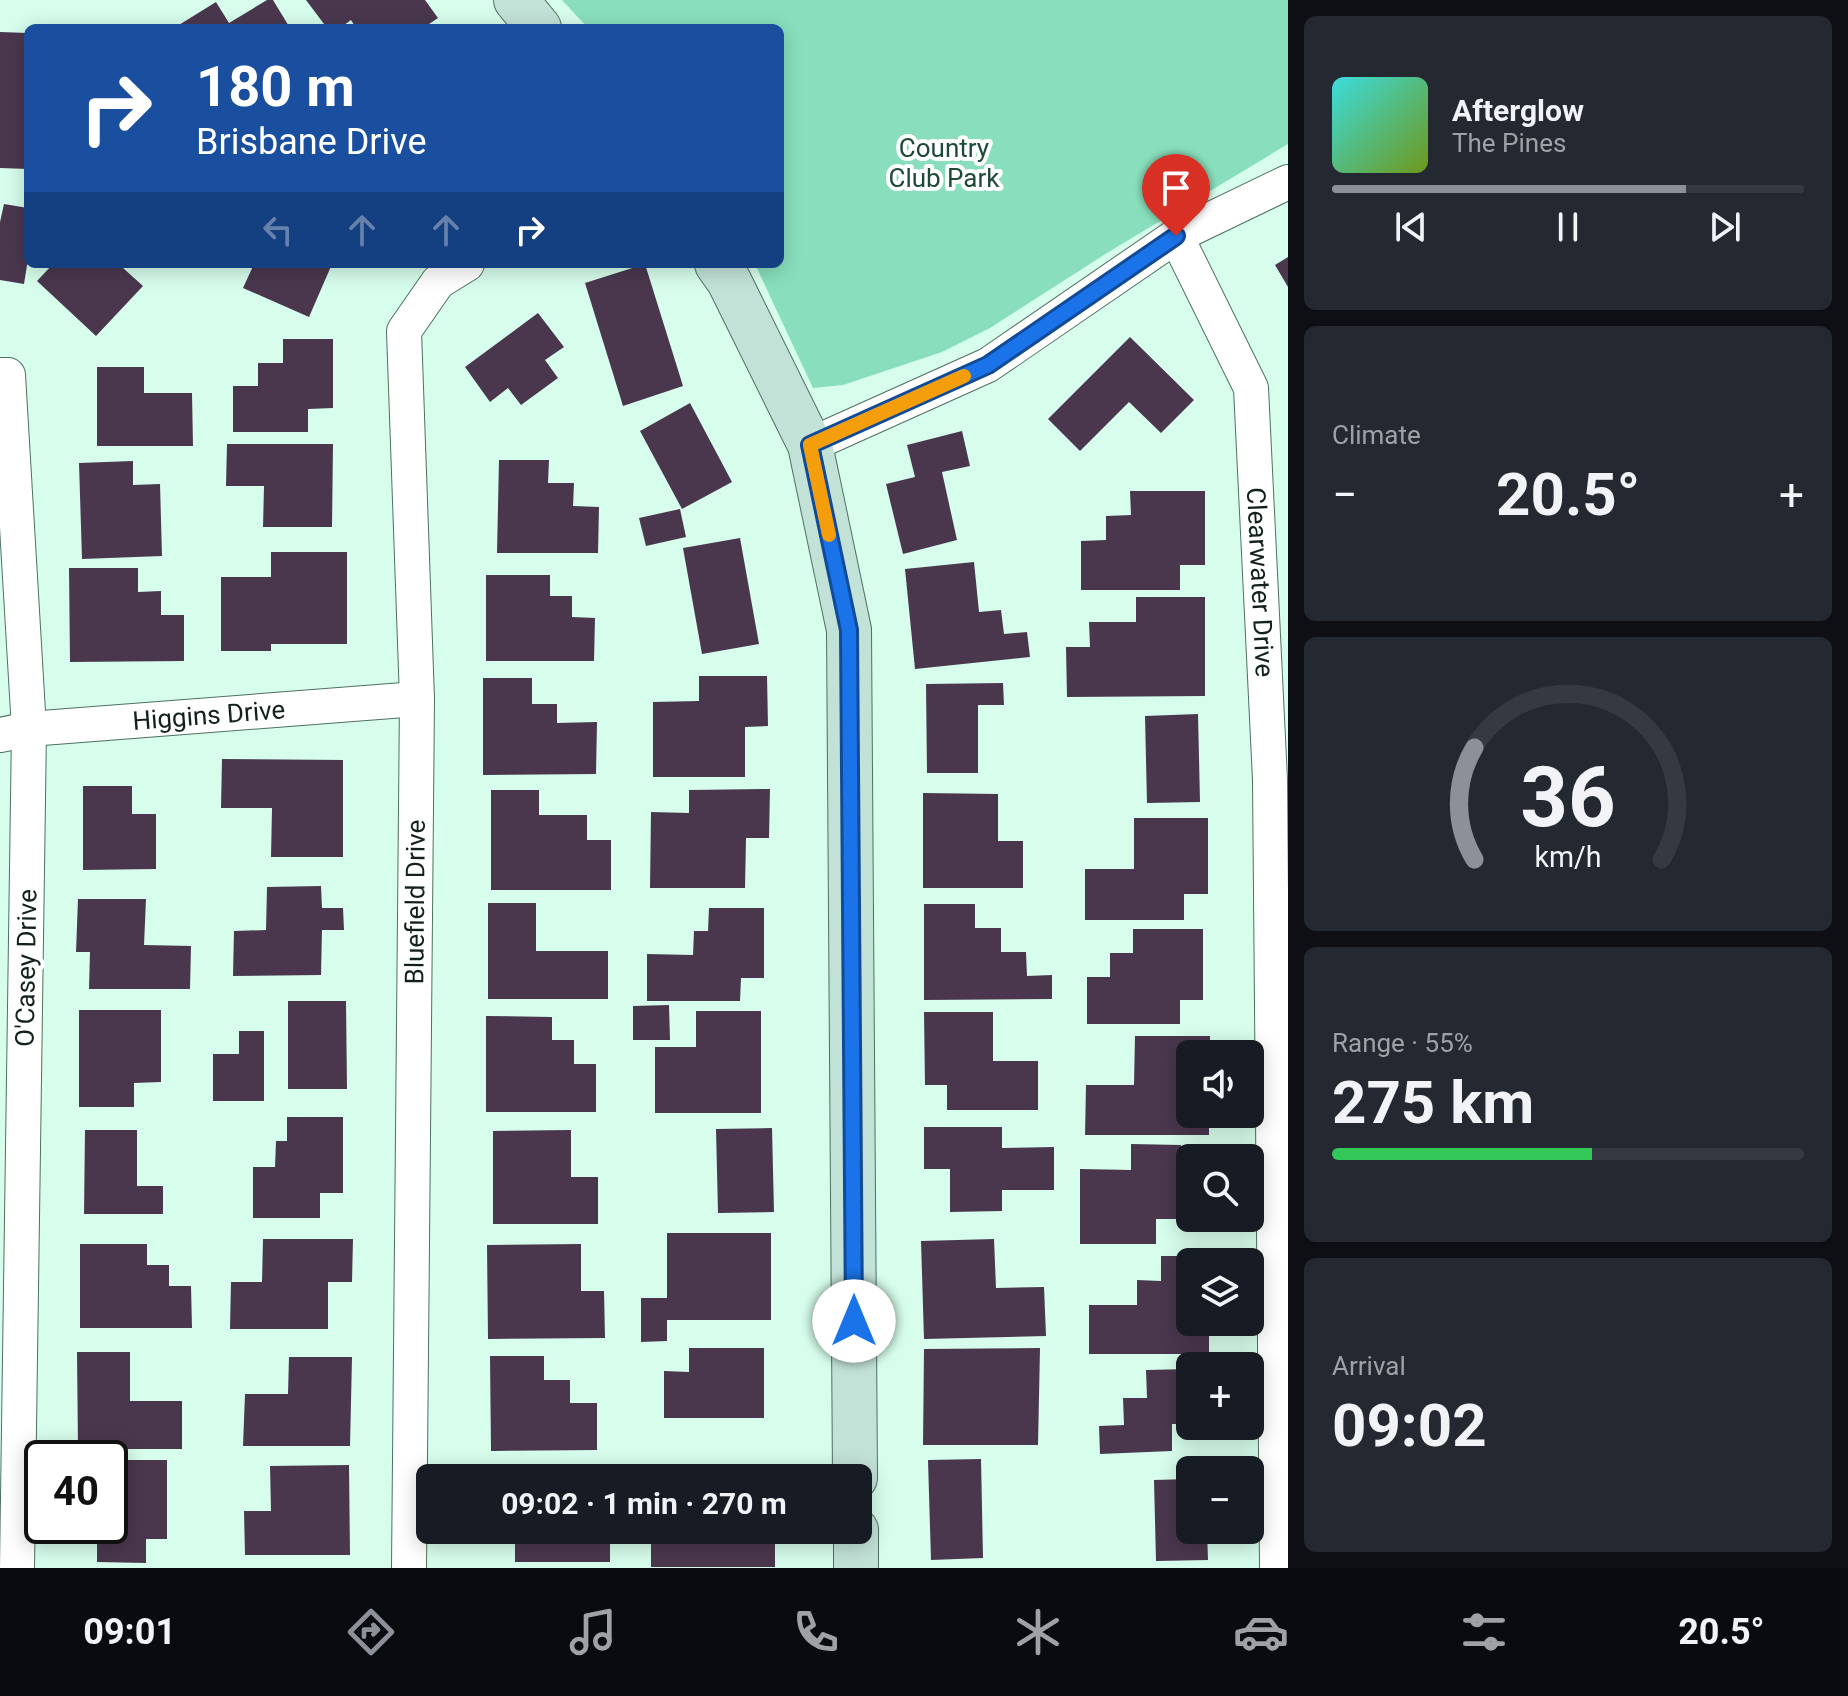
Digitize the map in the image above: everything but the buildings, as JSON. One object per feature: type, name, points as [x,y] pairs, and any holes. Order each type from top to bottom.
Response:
[{"type":"street","points":[[516,0],[536,24]]},
{"type":"street","points":[[810,445],[988,365],[1176,236],[1288,182]]},
{"type":"street","name":"Clearwater Drive","points":[[1176,236],[1251,388],[1279,780],[1282,1179],[1277,1568]]},
{"type":"street","name":"Bluefield Drive","points":[[409,1568],[417,699],[404,331],[438,282],[461,268]]},
{"type":"street","points":[[720,268],[810,445],[849,630],[855,1464]]},
{"type":"street","name":"O'Casey Drive","points":[[0,375],[8,375],[14,732],[17,1568]]},
{"type":"street","name":"Higgins Drive","points":[[14,732],[417,699]]},
{"type":"street","points":[[856,1544],[856,1568]]},
{"type":"green space","name":"Country Club Park","points":[[562,0],[1288,0],[1288,144],[990,328],[942,352],[843,385],[813,388],[757,268],[784,268],[784,24],[584,24]]},
{"type":"slow traffic","points":[[829,535],[810,445],[964,376]]},
{"type":"route","points":[[854,1321],[849,630],[810,445],[988,365],[1176,236]]}]
